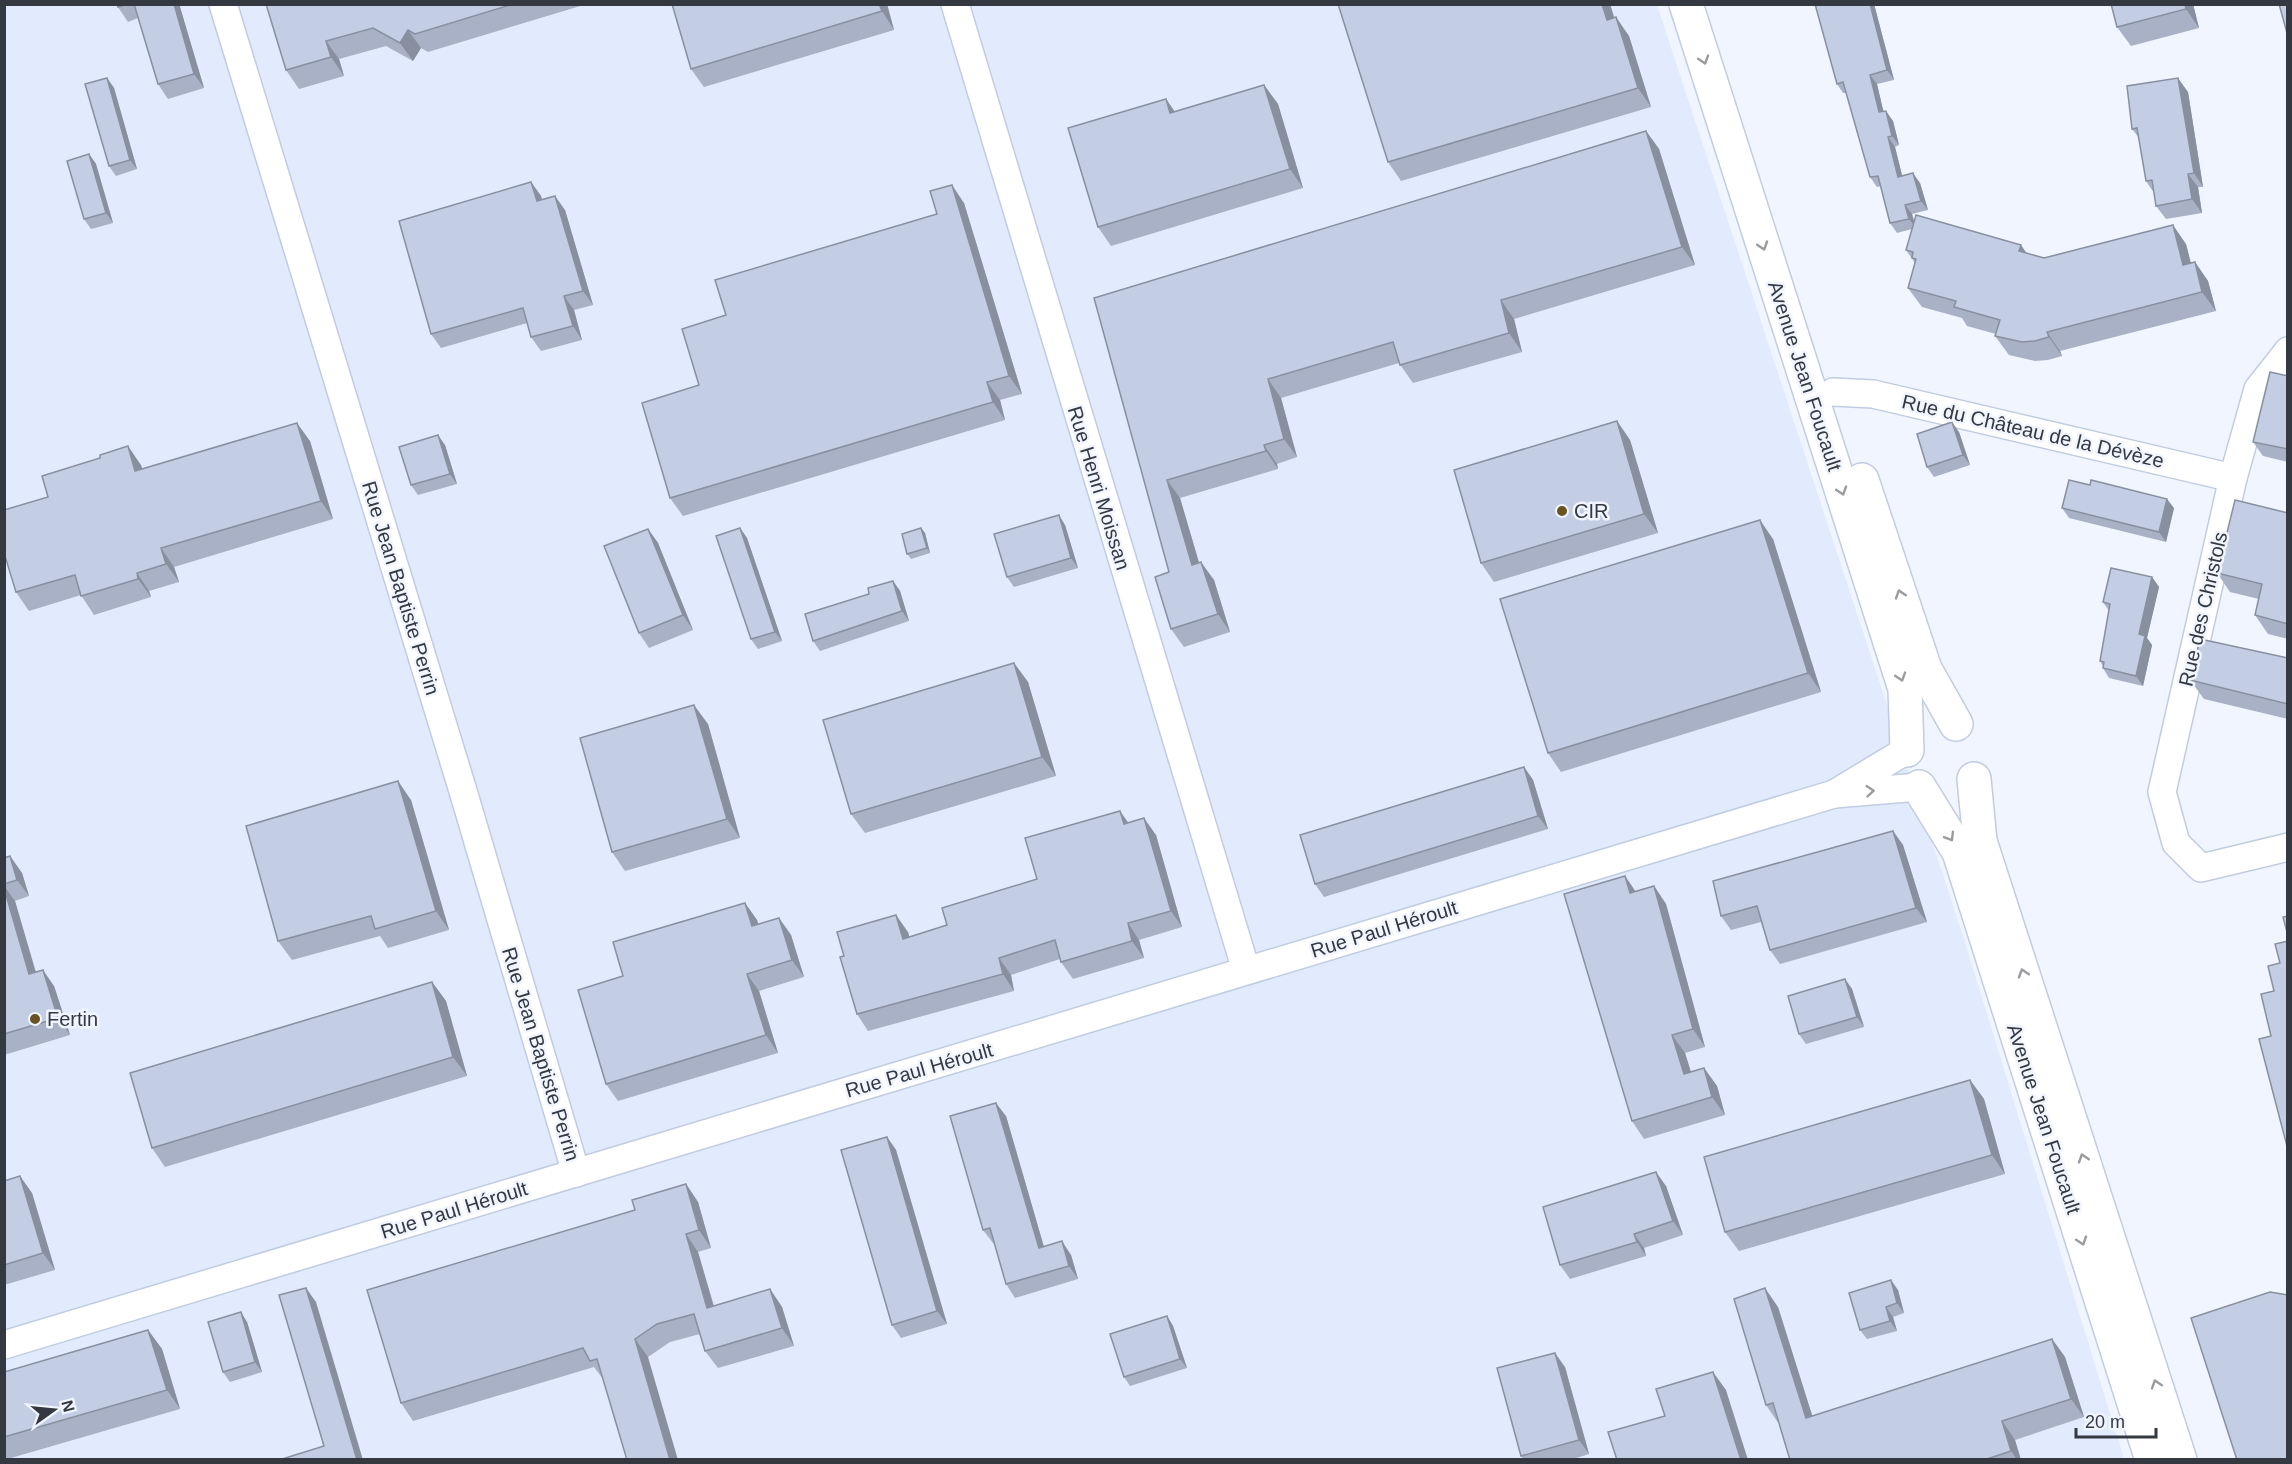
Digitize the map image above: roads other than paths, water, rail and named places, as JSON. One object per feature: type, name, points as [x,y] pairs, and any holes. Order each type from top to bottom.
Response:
[{"type":"main road","name":"Avenue Jean Foucault","points":[[1686,4],[1905,689],[1907,750]]},
{"type":"main road","name":"Avenue Jean Foucault","points":[[1710,4],[1833,392],[1925,669],[1956,724]]},
{"type":"main road","points":[[1946,721],[1956,724],[1970,733],[1978,747],[1980,764],[1974,779],[1967,787],[1948,795],[1928,792],[1919,787],[1908,770],[1907,750],[1917,732],[1925,726],[1946,721]]},
{"type":"main road","name":"Avenue Jean Foucault","points":[[1974,779],[1980,841],[2180,1460]]},
{"type":"main road","name":"Avenue Jean Foucault","points":[[1919,787],[1959,852],[2152,1460]]},
{"type":"street","name":"Rue Jean Baptiste Perrin","points":[[223,4],[466,802],[576,1173]]},
{"type":"street","name":"Rue Henri Moissan","points":[[955,4],[1010,193],[1246,970]]},
{"type":"street","name":"Rue des Christols","points":[[2288,351],[2258,389],[2233,478],[2162,792],[2176,843],[2201,868],[2288,847]]},
{"type":"street","name":"Rue du Château de la Dévèze","points":[[1833,392],[1873,394],[2233,478]]},
{"type":"street","name":"Rue Paul Héroult","points":[[1834,794],[1907,750]]},
{"type":"street","name":"Rue Paul Héroult","points":[[4,1345],[1017,1042],[1246,970],[1834,794],[1919,787]]},
{"type":"place","name":"CIR","points":[[1562,511]]},
{"type":"place","name":"Fertin","points":[[35,1019]]}]
